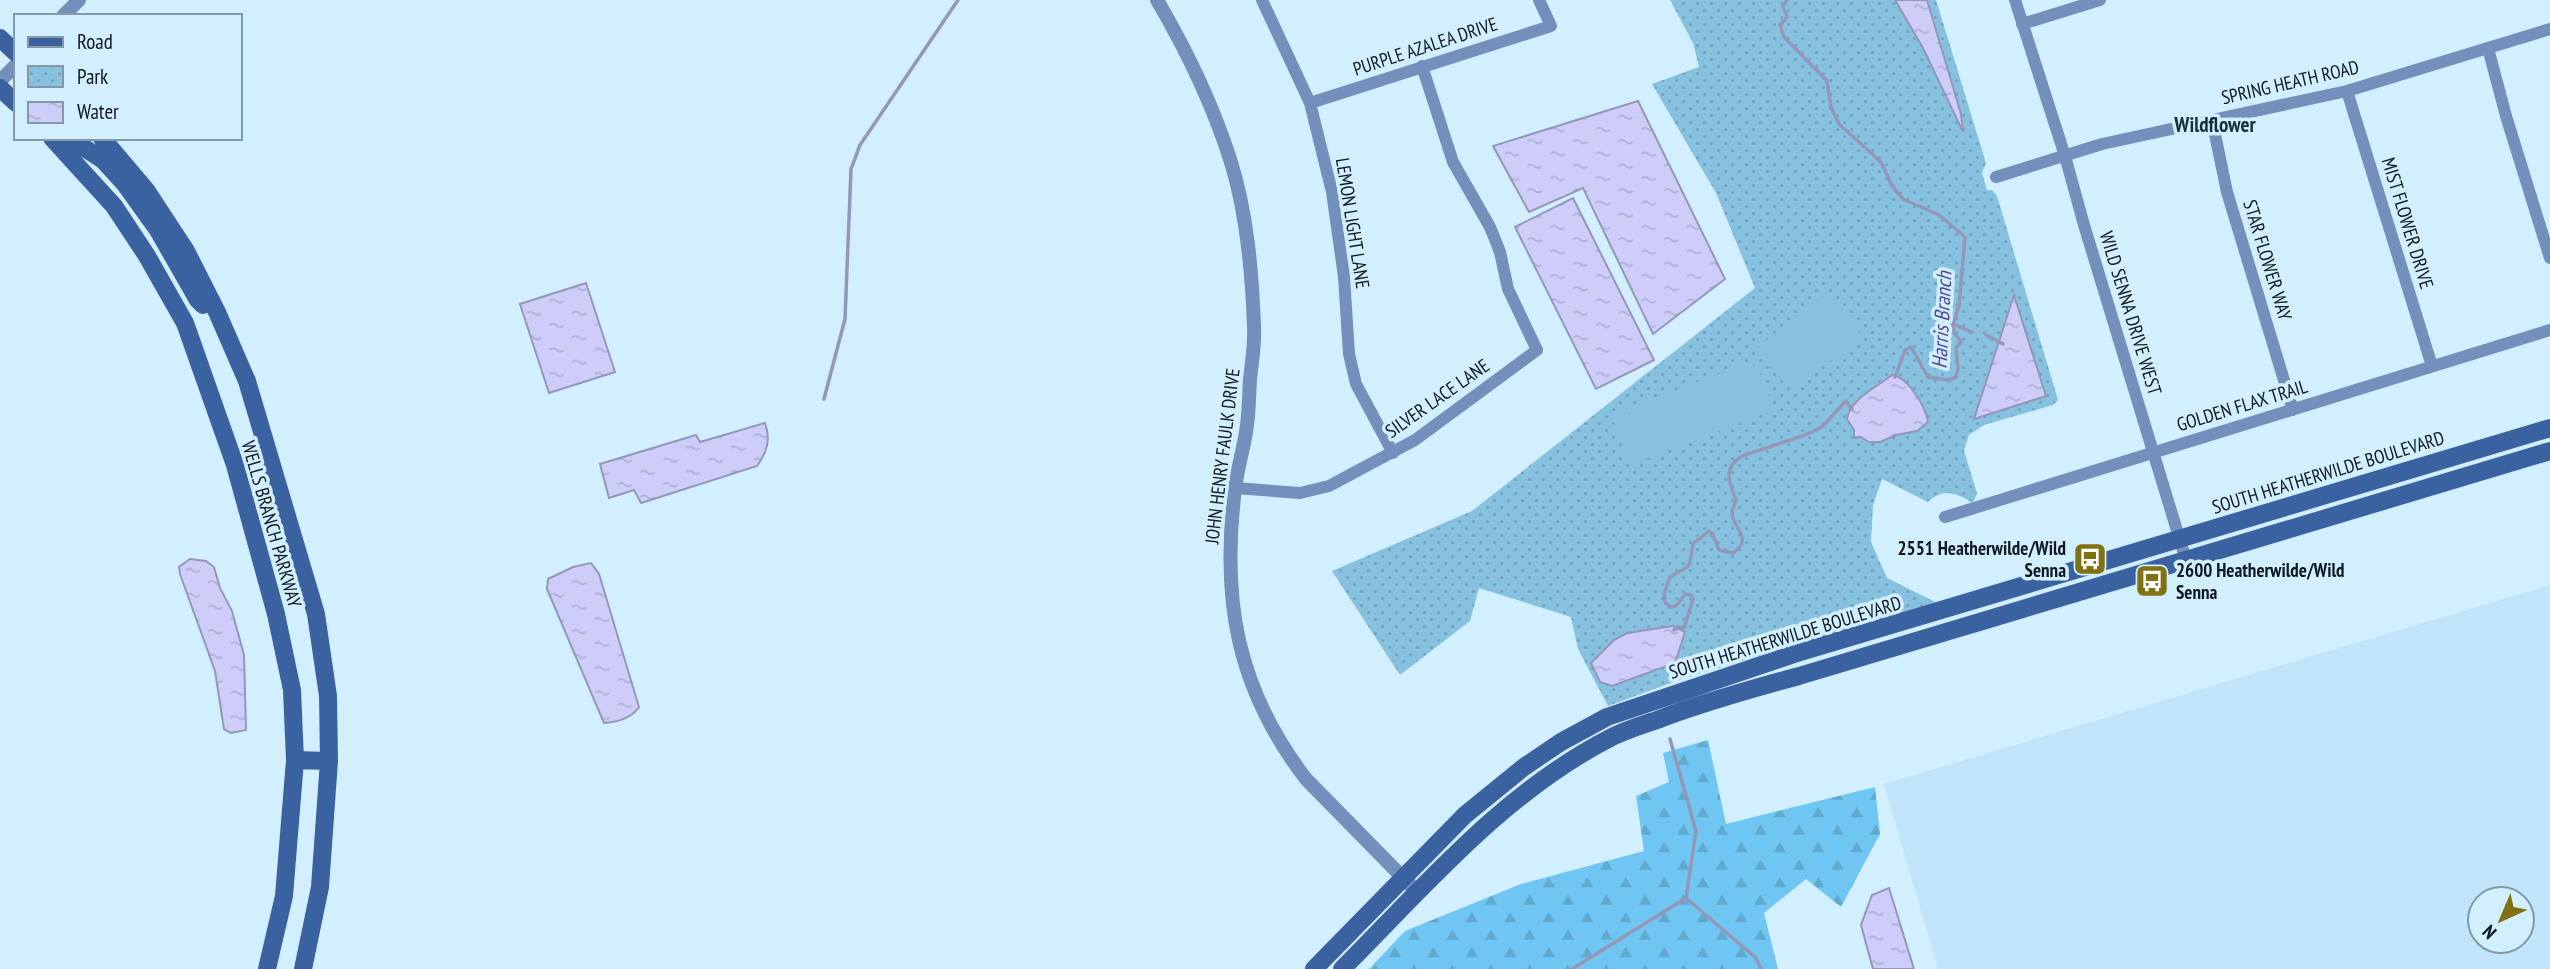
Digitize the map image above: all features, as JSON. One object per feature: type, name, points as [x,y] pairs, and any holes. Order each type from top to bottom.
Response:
[{"type":"main road","points":[[0,38],[14,51]]},
{"type":"main road","points":[[0,88],[14,101]]},
{"type":"main road","name":"WELLS BRANCH PARKWAY","points":[[54,140],[114,206],[147,256],[185,323],[235,465],[276,614],[292,690],[295,760],[284,896],[267,969]]},
{"type":"main road","points":[[72,140],[103,159],[112,169],[158,230],[198,300],[215,308]]},
{"type":"main road","name":"WELLS BRANCH PARKWAY","points":[[104,140],[146,190],[186,251],[215,308],[247,381],[316,614],[328,696],[329,761],[320,887],[303,969]]},
{"type":"main road","name":"SOUTH HEATHERWILDE BOULEVARD","points":[[1314,969],[1465,815],[1524,767],[1560,742],[1607,717],[1794,654],[2550,428]]},
{"type":"main road","name":"SOUTH HEATHERWILDE BOULEVARD","points":[[1342,969],[1479,830],[1534,784],[1570,760],[1615,736],[1695,705],[2550,451]]},
{"type":"main road","points":[[1794,654],[1799,676]]},
{"type":"main road","points":[[295,760],[329,761]]},
{"type":"street","points":[[66,14],[79,0]]},
{"type":"street","name":"JOHN HENRY FAULK DRIVE","points":[[1157,0],[1188,53],[1211,107],[1231,161],[1246,232],[1254,329],[1247,430],[1235,488],[1229,567],[1234,620],[1243,662],[1265,717],[1290,758],[1306,779],[1418,893]]},
{"type":"street","name":"LEMON LIGHT LANE","points":[[1262,0],[1310,103],[1332,192],[1345,277],[1349,354],[1356,384],[1393,453]]},
{"type":"street","name":"PURPLE AZALEA DRIVE","points":[[1310,103],[1551,26],[1539,0]]},
{"type":"street","name":"WILD SENNA DRIVE WEST","points":[[2015,0],[2065,156],[2186,560]]},
{"type":"street","points":[[2022,24],[2099,0]]},
{"type":"street","name":"SPRING HEATH ROAD","points":[[1996,177],[2102,144],[2347,91],[2550,29]]},
{"type":"street","points":[[2488,48],[2550,258]]},
{"type":"street","name":"SILVER LACE LANE","points":[[1235,488],[1300,493],[1329,486],[1393,453],[1437,425],[1537,350],[1508,289],[1500,252],[1490,227],[1453,162],[1422,66]]},
{"type":"street","points":[[0,82],[14,67]]},
{"type":"street","name":"MIST FLOWER DRIVE","points":[[2347,91],[2432,366]]},
{"type":"street","name":"STAR FLOWER WAY","points":[[2212,120],[2227,191],[2293,410]]},
{"type":"street","name":"GOLDEN FLAX TRAIL","points":[[1945,517],[2550,330]]},
{"type":"shaded area","points":[[2550,585],[2550,969],[1938,969],[1884,784]]},
{"type":"green space","points":[[1670,0],[1936,0],[1986,163],[1982,173],[1987,190],[1992,190],[1997,196],[2058,400],[2053,405],[1984,425],[1969,435],[1964,451],[1977,493],[1974,501],[1944,493],[1928,502],[1882,479],[1873,505],[1871,542],[1887,578],[1937,603],[1679,680],[1608,706],[1578,649],[1571,617],[1479,588],[1470,621],[1400,675],[1332,571],[1472,511],[1755,288],[1716,193],[1652,84],[1699,67],[1693,43]]},
{"type":"green space","points":[[1828,293],[1862,337],[1792,390],[1759,346]]},
{"type":"green space","points":[[1755,360],[1774,410],[1630,465],[1611,415]]},
{"type":"green space","points":[[1708,740],[1726,824],[1875,787],[1880,834],[1841,907],[1806,879],[1764,913],[1778,969],[1369,969],[1405,931],[1521,884],[1644,851],[1636,796],[1669,782],[1663,753]]},
{"type":"water","points":[[1895,0],[1927,0],[1961,114],[1963,132],[1923,48]]},
{"type":"water","points":[[1638,101],[1725,279],[1653,334],[1583,188],[1529,212],[1493,146]]},
{"type":"water","points":[[1573,198],[1654,360],[1596,389],[1515,227]]},
{"type":"water","points":[[586,283],[615,372],[549,393],[520,304]]},
{"type":"water","points":[[2014,295],[2046,396],[1974,419]]},
{"type":"water","points":[[1892,375],[1910,387],[1924,409],[1928,422],[1917,431],[1896,435],[1880,442],[1854,438],[1854,430],[1847,419],[1849,412],[1858,400]]},
{"type":"water","points":[[765,423],[767,446],[757,466],[641,503],[634,490],[609,498],[600,464],[696,435],[700,442]]},
{"type":"water","points":[[190,559],[206,561],[214,567],[220,588],[232,611],[244,655],[246,730],[231,733],[224,729],[215,671],[180,574],[179,567]]},
{"type":"water","points":[[591,563],[599,574],[639,707],[632,714],[614,722],[604,723],[547,589],[548,579],[573,567]]},
{"type":"water","points":[[1673,626],[1685,632],[1675,663],[1612,686],[1600,682],[1591,663],[1614,640],[1627,633]]},
{"type":"water","points":[[1889,888],[1914,969],[1873,969],[1861,925],[1872,895]]},
{"type":"waterway","points":[[824,399],[845,319],[851,169],[860,145],[958,0]]},
{"type":"waterway","name":"Harris Branch","points":[[1787,0],[1783,6],[1787,17],[1780,25],[1784,37],[1827,81],[1831,107],[1839,124],[1881,162],[1892,186],[1903,199],[1939,215],[1965,237],[1959,306],[1953,324],[1954,332],[1961,342],[1956,348],[1956,377],[1948,380],[1928,377],[1911,347],[1905,350],[1895,377]]},
{"type":"waterway","points":[[1953,324],[1972,332]]},
{"type":"waterway","points":[[1986,335],[2003,344]]},
{"type":"waterway","name":"Harris Branch","points":[[1674,630],[1684,628],[1693,599],[1691,595],[1685,594],[1676,606],[1670,607],[1665,602],[1664,594],[1670,577],[1689,565],[1693,544],[1709,531],[1719,550],[1733,553],[1742,542],[1732,511],[1736,500],[1729,471],[1735,461],[1742,456],[1822,427],[1846,401],[1852,409]]},
{"type":"waterway","name":"Harris Branch","points":[[1670,739],[1696,831],[1686,898]]},
{"type":"waterway","points":[[1686,898],[1756,958],[1761,969]]},
{"type":"waterway","name":"Harris Branch","points":[[1572,969],[1686,898]]},
{"type":"place","name":"2551 Heatherwilde/Wild Senna","points":[[2090,559]]},
{"type":"place","name":"2600 Heatherwilde/Wild Senna","points":[[2152,581]]},
{"type":"district","name":"Wildflower","points":[[2215,125]]}]
